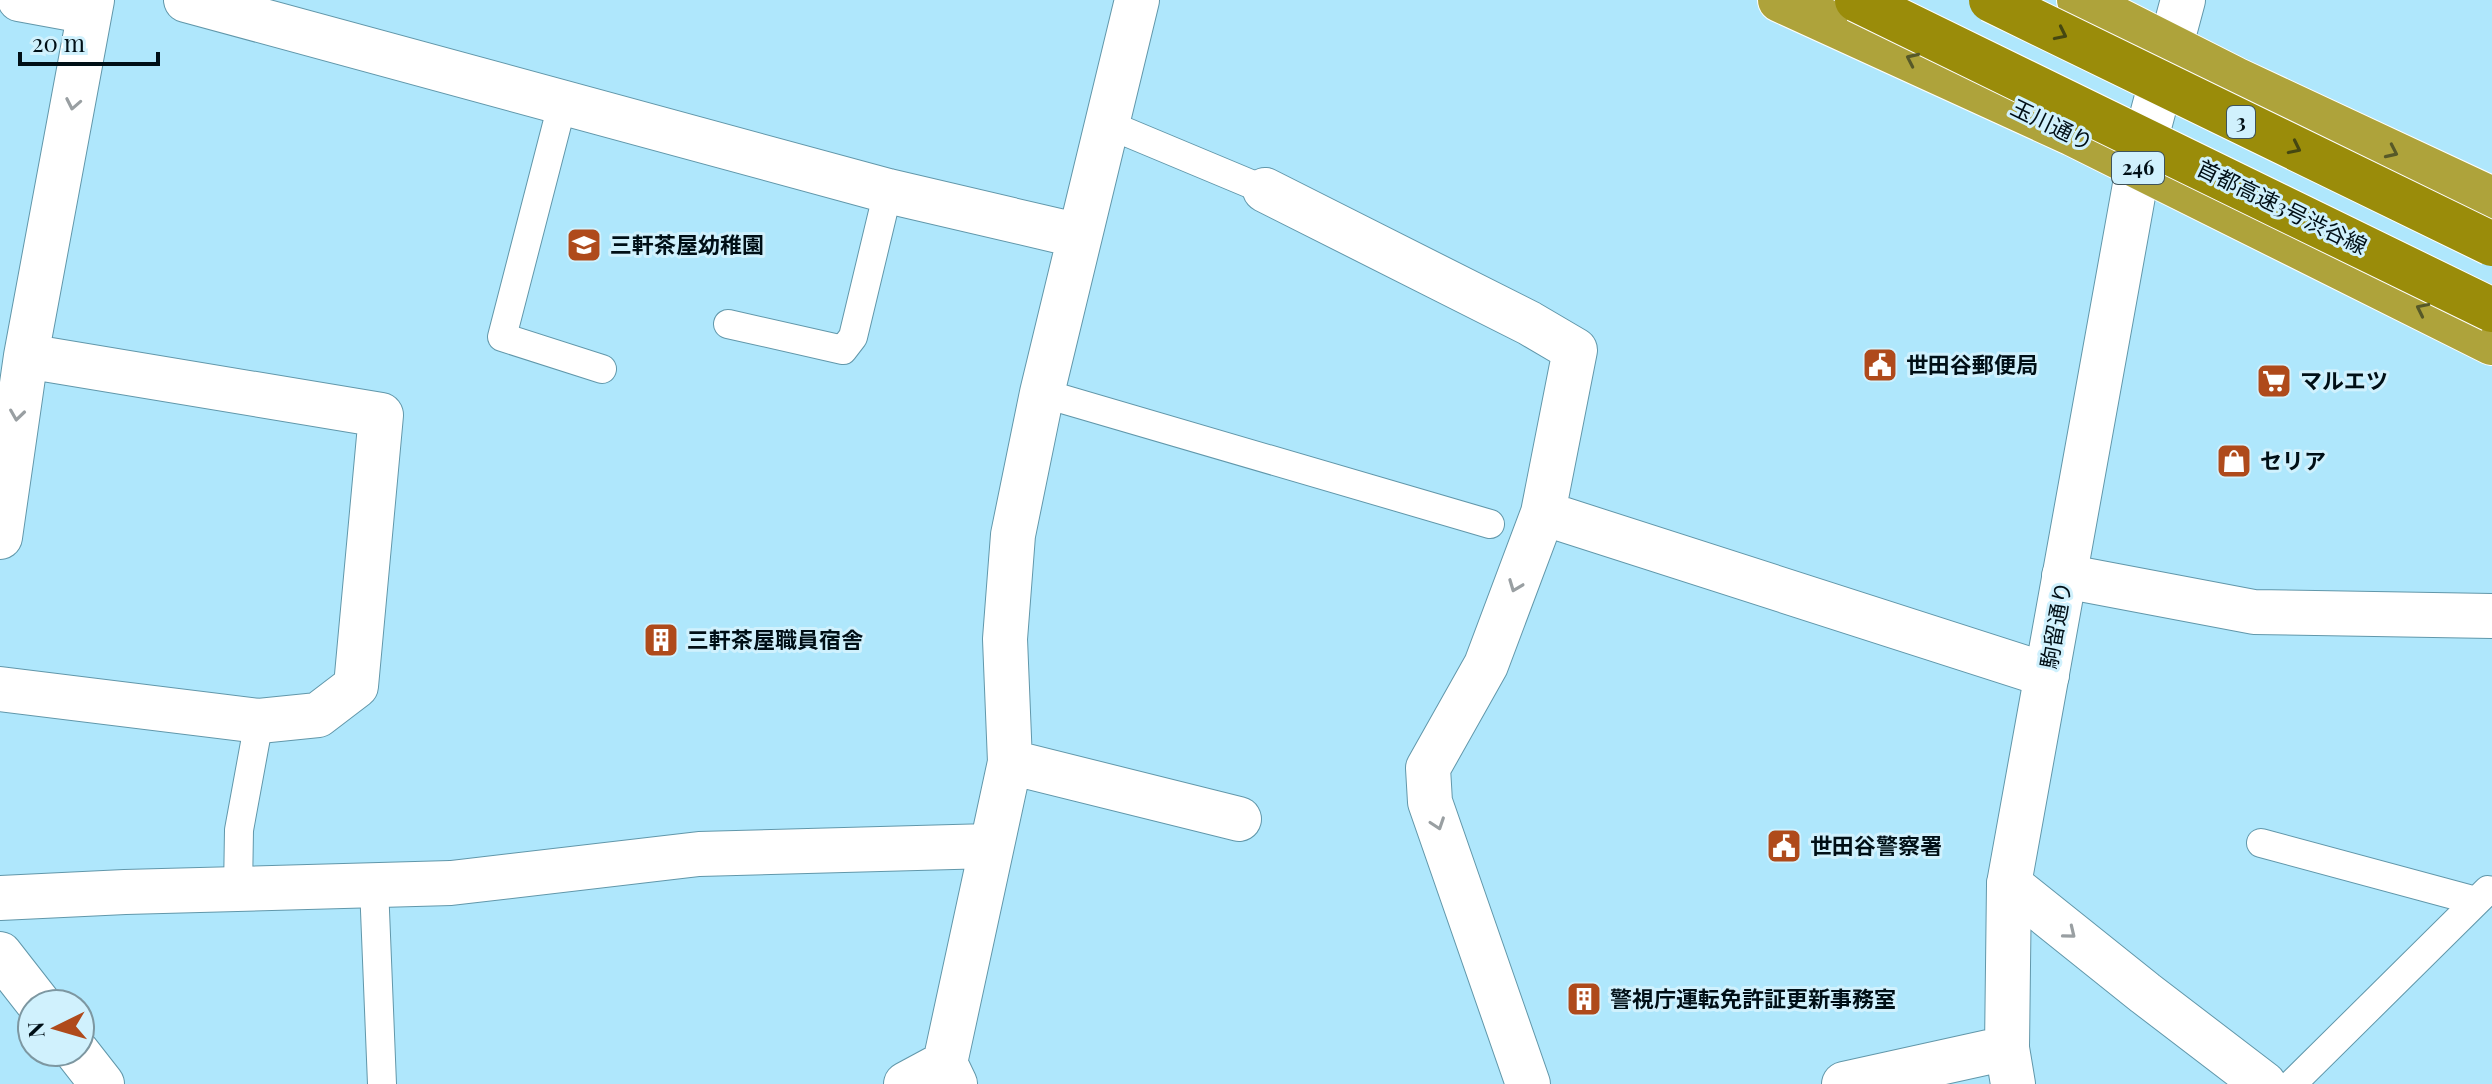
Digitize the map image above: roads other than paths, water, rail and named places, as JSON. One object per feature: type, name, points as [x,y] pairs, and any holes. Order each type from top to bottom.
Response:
[{"type":"highway","name":"玉川通り","points":[[1780,0],[2073,134],[2492,343]]},
{"type":"highway","name":"首都高速3号渋谷線","points":[[1857,0],[2492,310]]},
{"type":"highway","name":"3","points":[[1991,0],[2492,244]]},
{"type":"highway","points":[[2079,0],[2235,79],[2492,199]]},
{"type":"street","points":[[0,537],[26,356],[91,6],[19,0]]},
{"type":"street","points":[[186,0],[888,191],[1080,236]]},
{"type":"street","points":[[906,1084],[950,1074],[990,846],[1010,762],[1005,639],[1013,535],[1042,393],[1137,0]]},
{"type":"street","name":"駒留通り","points":[[2010,1066],[2009,884],[2138,168],[2183,0]]},
{"type":"street","points":[[1265,190],[1529,323],[1575,350],[1543,513],[1486,665],[1428,768],[1430,802],[1528,1084]]},
{"type":"street","points":[[0,689],[259,721],[318,715],[356,686],[381,415],[26,356]]},
{"type":"street","points":[[1543,513],[2047,675]]},
{"type":"street","points":[[2064,576],[2254,612],[2492,616]]},
{"type":"street","points":[[1010,762],[1239,819]]},
{"type":"street","points":[[0,898],[451,883],[699,854],[990,846]]},
{"type":"street","points":[[2009,884],[2264,1084]]},
{"type":"street","points":[[0,954],[27,988]]},
{"type":"street","points":[[1844,1084],[2010,1066]]},
{"type":"street","points":[[90,1068],[102,1084]]},
{"type":"lane","points":[[563,101],[502,337],[602,369]]},
{"type":"lane","points":[[1107,124],[1265,190]]},
{"type":"lane","points":[[728,324],[843,350],[853,337],[888,191]]},
{"type":"lane","points":[[1042,393],[1490,524]]},
{"type":"lane","points":[[238,890],[239,830],[259,721]]},
{"type":"lane","points":[[2261,843],[2484,896]]},
{"type":"lane","points":[[374,886],[382,1084]]},
{"type":"lane","points":[[2292,1084],[2484,896]]},
{"type":"place","name":"三軒茶屋幼稚園","points":[[584,245]]},
{"type":"place","name":"世田谷郵便局","points":[[1880,365]]},
{"type":"place","name":"マルエツ","points":[[2274,381]]},
{"type":"place","name":"セリア","points":[[2234,461]]},
{"type":"place","name":"三軒茶屋職員宿舎","points":[[661,640]]},
{"type":"place","name":"世田谷警察署","points":[[1784,846]]},
{"type":"place","name":"警視庁運転免許証更新事務室","points":[[1584,999]]}]
